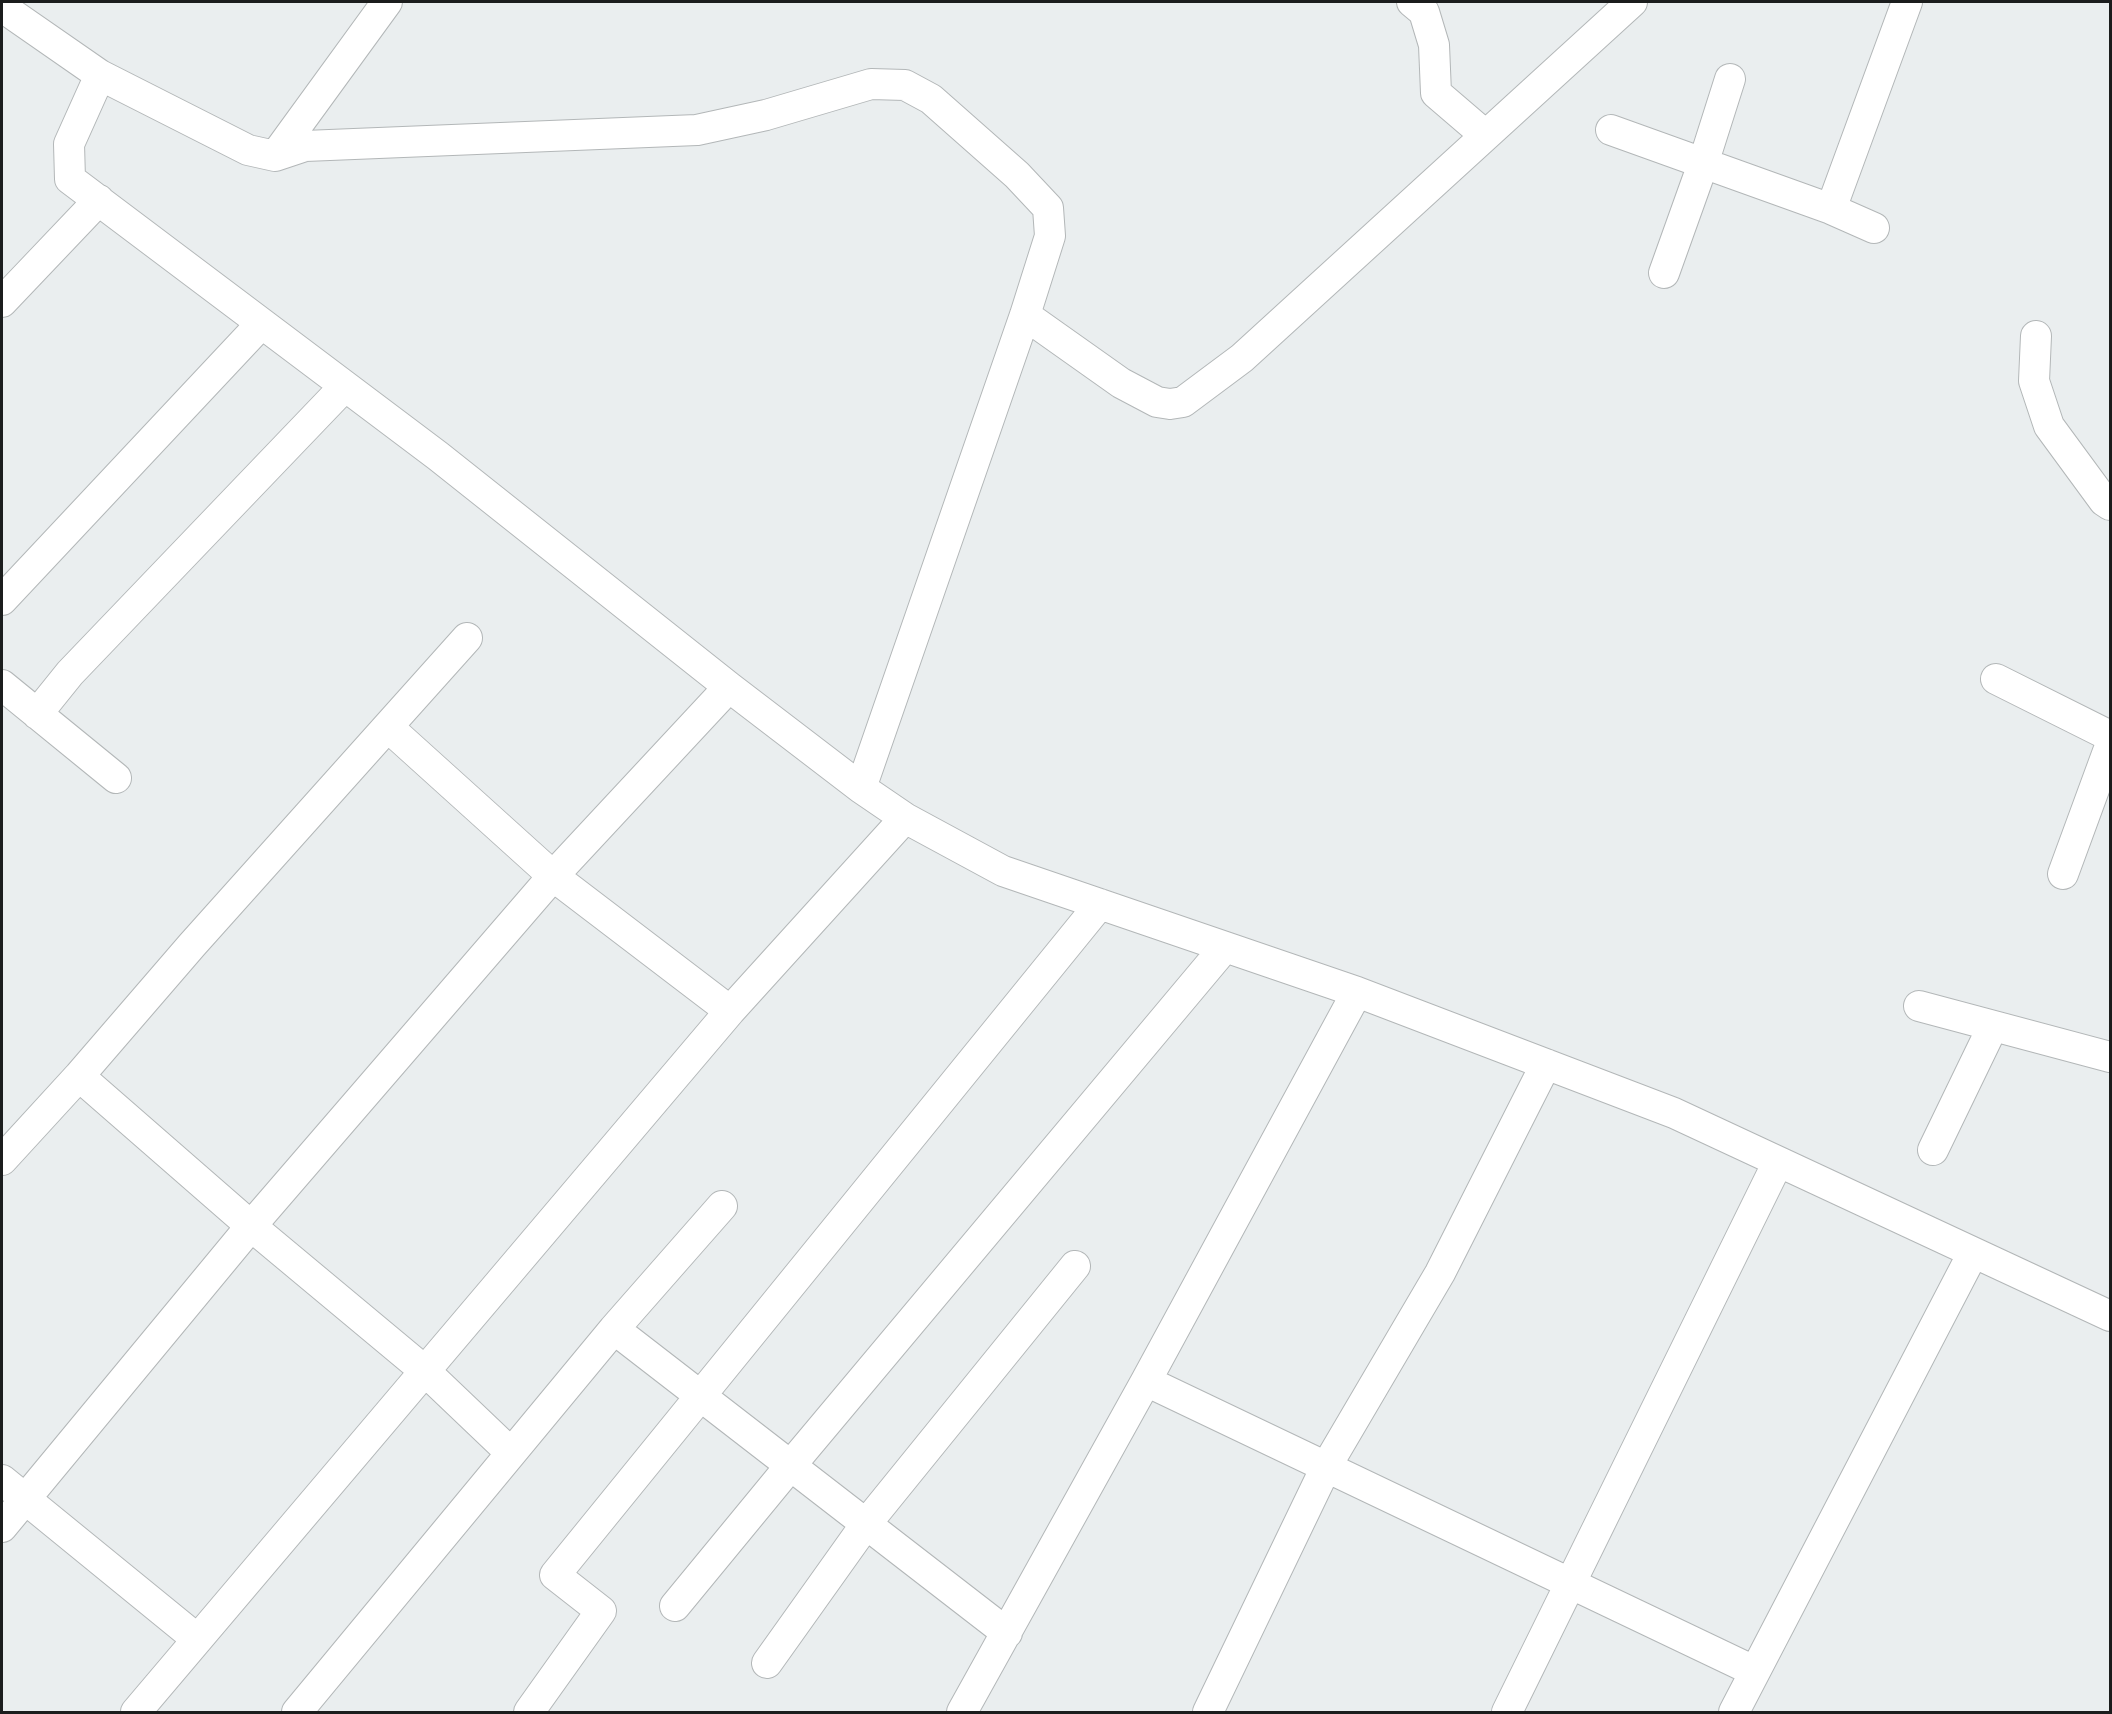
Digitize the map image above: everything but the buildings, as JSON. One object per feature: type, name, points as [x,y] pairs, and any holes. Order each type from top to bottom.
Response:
[{"type":"street","points":[[275,156],[387,2]]},
{"type":"street","points":[[1412,2],[1424,12],[1434,45],[1436,93],[1485,135]]},
{"type":"street","points":[[1025,315],[1121,383],[1157,402],[1170,404],[1183,402],[1242,358],[1632,2]]},
{"type":"street","points":[[1831,209],[1907,2]]},
{"type":"street","points":[[2,7],[100,75],[248,150],[275,156],[305,146],[697,130],[766,115],[871,84],[905,85],[932,99],[1017,175],[1048,208],[1050,236],[1025,315],[861,788]]},
{"type":"street","points":[[100,75],[69,144],[70,179],[438,456],[729,687],[861,788],[905,818],[1003,871],[1357,992],[1674,1113],[2110,1317]]},
{"type":"street","points":[[1664,273],[1703,164],[1730,79]]},
{"type":"street","points":[[1611,130],[1831,209],[1874,228]]},
{"type":"street","points":[[2,302],[99,201]]},
{"type":"street","points":[[2,600],[261,324]]},
{"type":"street","points":[[2036,336],[2034,381],[2049,426],[2104,501],[2110,505]]},
{"type":"street","points":[[37,714],[70,673],[345,386]]},
{"type":"street","points":[[2,1160],[467,638]]},
{"type":"street","points":[[1996,679],[2110,736]]},
{"type":"street","points":[[2,685],[116,778]]},
{"type":"street","points":[[2,1527],[251,1226],[553,876],[729,687]]},
{"type":"street","points":[[388,727],[553,876],[730,1011]]},
{"type":"street","points":[[2063,874],[2110,746]]},
{"type":"street","points":[[136,1713],[730,1011],[905,818]]},
{"type":"street","points":[[529,1713],[601,1611],[555,1575],[1100,904]]},
{"type":"street","points":[[675,1606],[1225,946]]},
{"type":"street","points":[[962,1713],[1146,1381],[1357,992]]},
{"type":"street","points":[[1919,1006],[2110,1056]]},
{"type":"street","points":[[1933,1150],[1993,1026]]},
{"type":"street","points":[[1208,1713],[1326,1467],[1440,1273],[1546,1064]]},
{"type":"street","points":[[79,1076],[251,1226],[425,1371],[512,1453]]},
{"type":"street","points":[[1507,1713],[1778,1162]]},
{"type":"street","points":[[302,1711],[614,1329],[722,1206]]},
{"type":"street","points":[[1734,1713],[1973,1253]]},
{"type":"street","points":[[767,1663],[866,1524],[1075,1266]]},
{"type":"street","points":[[614,1329],[1007,1633]]},
{"type":"street","points":[[1146,1381],[1754,1671]]},
{"type":"street","points":[[2,1480],[197,1639]]}]
